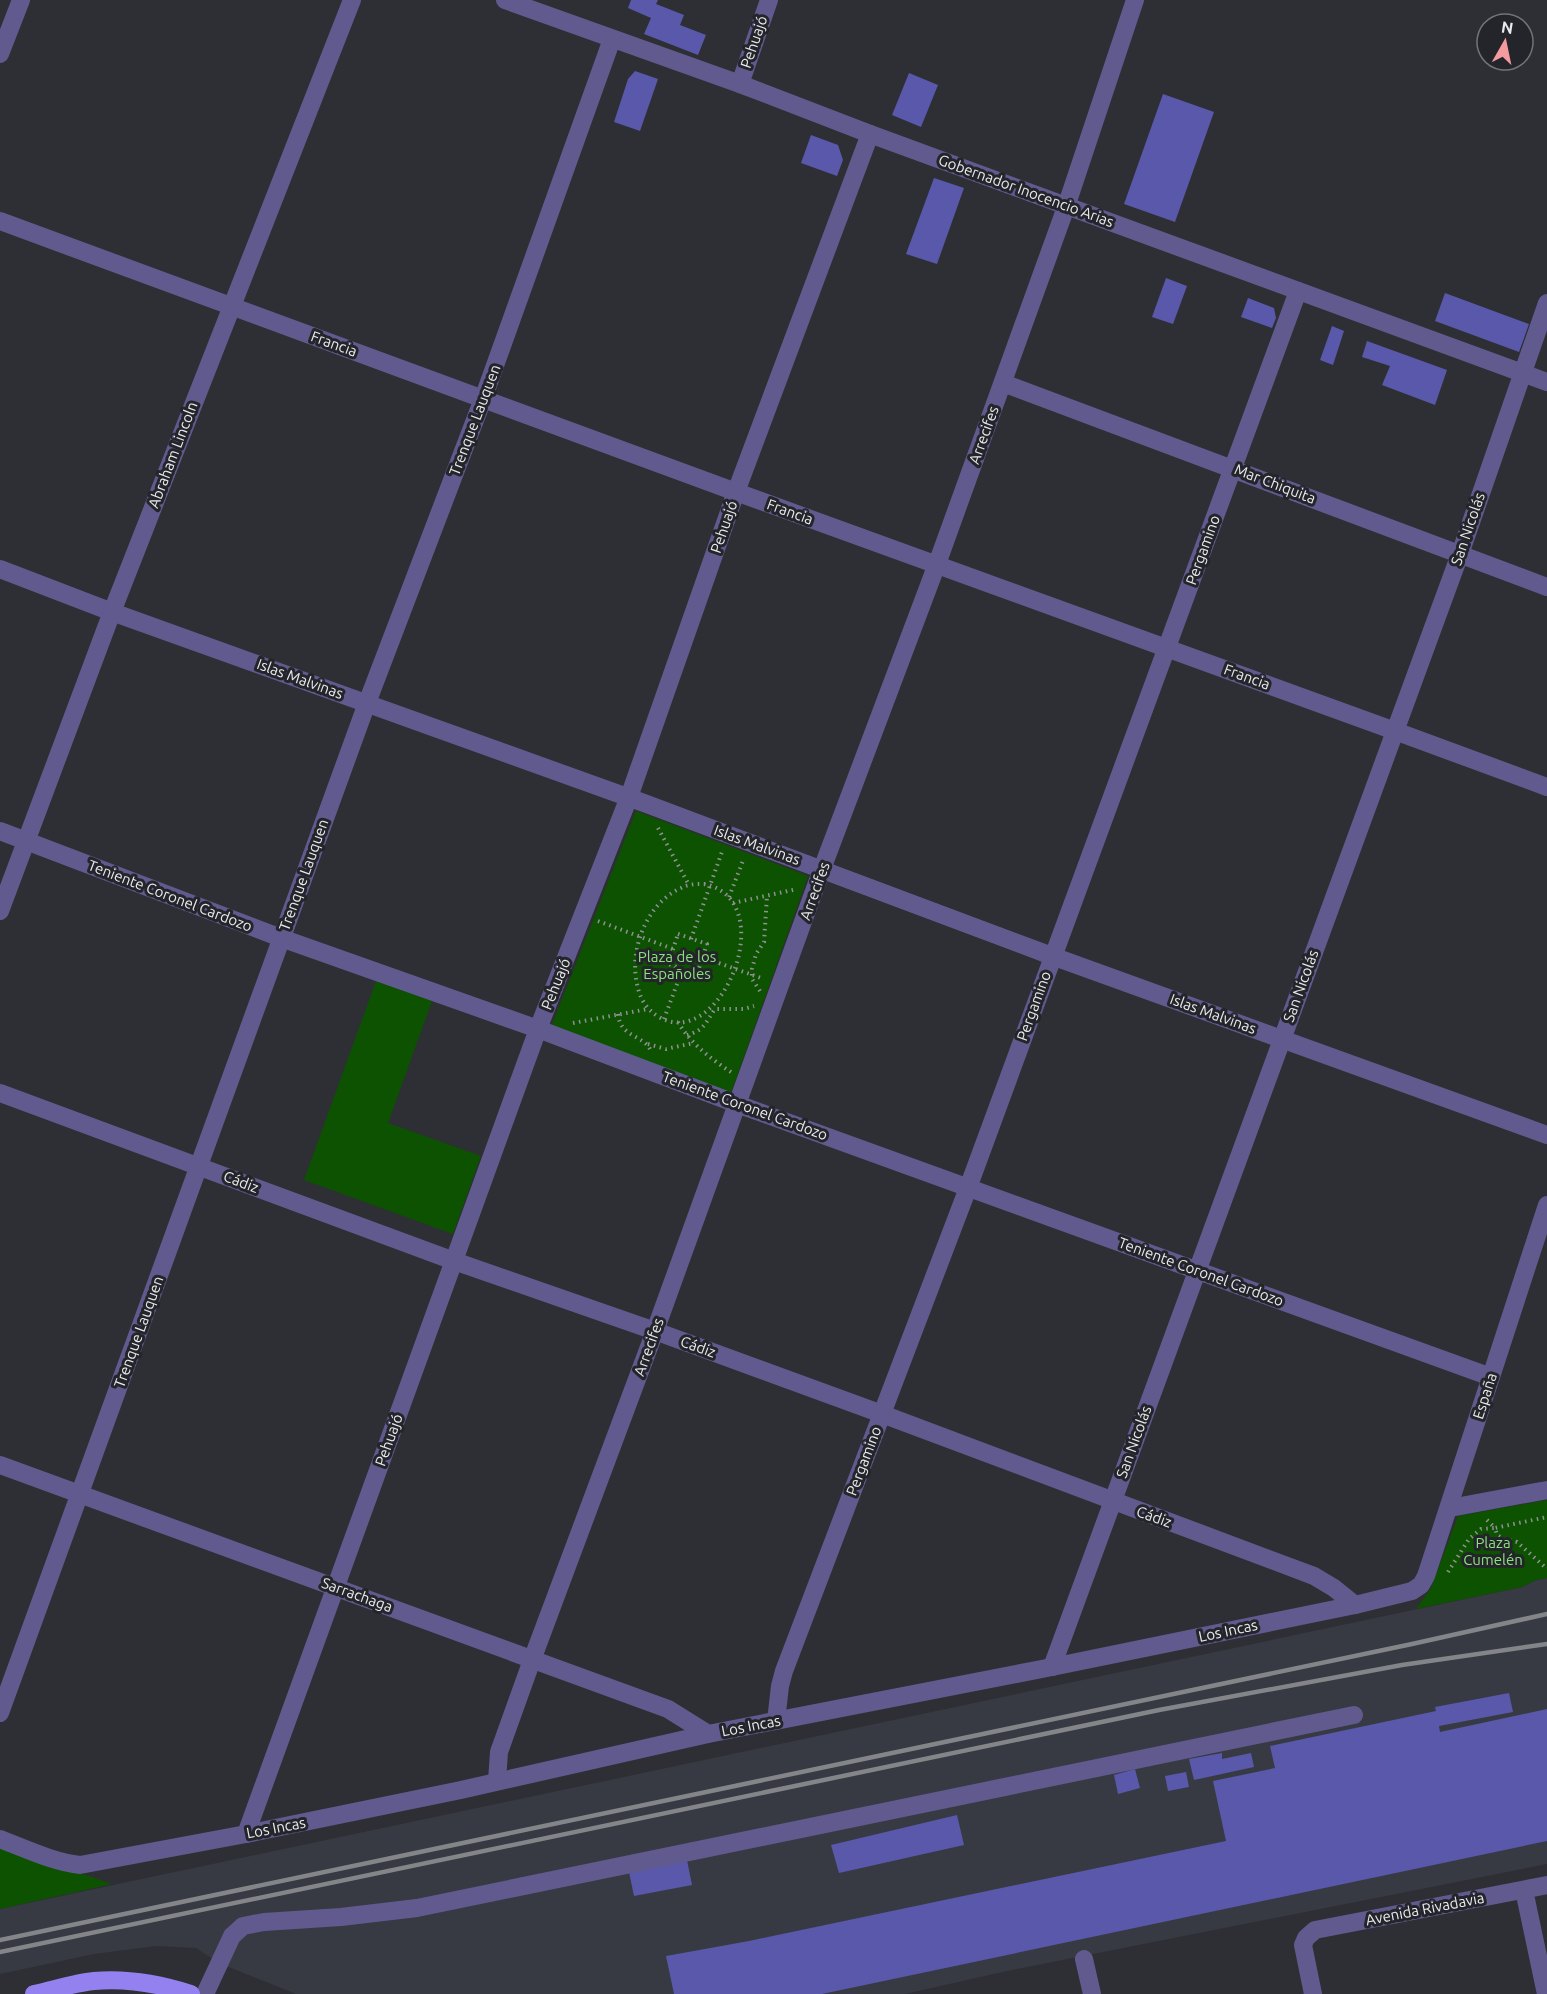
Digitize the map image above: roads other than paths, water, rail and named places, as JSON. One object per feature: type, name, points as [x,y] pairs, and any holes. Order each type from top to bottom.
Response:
[{"type":"main road","points":[[34,1994],[93,1981],[127,1981],[163,1986],[191,1994]]},
{"type":"street","points":[[0,54],[21,0]]},
{"type":"street","name":"Abraham Lincoln","points":[[0,911],[230,306],[352,0]]},
{"type":"street","name":"Gobernador Inocencio Arias","points":[[505,0],[740,84],[870,135],[1547,382]]},
{"type":"street","name":"Pehuajó","points":[[740,84],[769,0]]},
{"type":"street","name":"Arrecifes","points":[[497,1781],[500,1752],[532,1660],[1003,383],[1066,207],[1135,0]]},
{"type":"street","name":"Trenque Lauquen","points":[[0,1713],[367,703],[483,399],[612,39]]},
{"type":"street","name":"Pehuajó","points":[[246,1834],[538,1029],[583,916],[636,800],[736,492],[870,135]]},
{"type":"street","name":"Francia","points":[[0,221],[1547,787]]},
{"type":"street","name":"Pergamino","points":[[776,1721],[782,1678],[968,1188],[1298,291]]},
{"type":"street","name":"San Nicolás","points":[[1052,1667],[1460,554],[1547,303]]},
{"type":"street","name":"Mar Chiquita","points":[[1003,383],[1547,587]]},
{"type":"street","name":"Islas Malvinas","points":[[0,569],[112,612],[750,842],[820,877],[1052,956],[1547,1135]]},
{"type":"street","name":"Teniente Coronel Cardozo","points":[[0,831],[281,938],[538,1029],[737,1104],[1491,1377]]},
{"type":"street","name":"Cádiz","points":[[0,1093],[454,1262],[655,1331],[882,1414],[1314,1576],[1355,1605]]},
{"type":"street","name":"España","points":[[1422,1585],[1450,1508],[1547,1205]]},
{"type":"street","name":"Sarrachaga","points":[[0,1465],[668,1709],[708,1734]]},
{"type":"street","points":[[1450,1508],[1547,1490]]},
{"type":"street","name":"Los Incas","points":[[0,1839],[52,1859],[80,1865],[461,1790],[708,1734],[1355,1605],[1412,1591],[1422,1585]]},
{"type":"street","points":[[205,1994],[232,1936],[243,1926],[264,1922],[340,1917],[417,1908],[1354,1715]]},
{"type":"street","name":"Avenida Rivadavia","points":[[1313,1994],[1303,1945],[1314,1930],[1547,1885]]},
{"type":"street","points":[[1524,1890],[1546,1994]]},
{"type":"street","points":[[1084,1959],[1092,1994]]},
{"type":"railway","points":[[0,1940],[1547,1614]]},
{"type":"railway","points":[[0,1952],[1159,1710],[1402,1665],[1547,1644]]},
{"type":"park label","name":"Plaza de los Españoles","points":[[677,966]]},
{"type":"park label","name":"Plaza Cumelén","points":[[1493,1552]]}]
